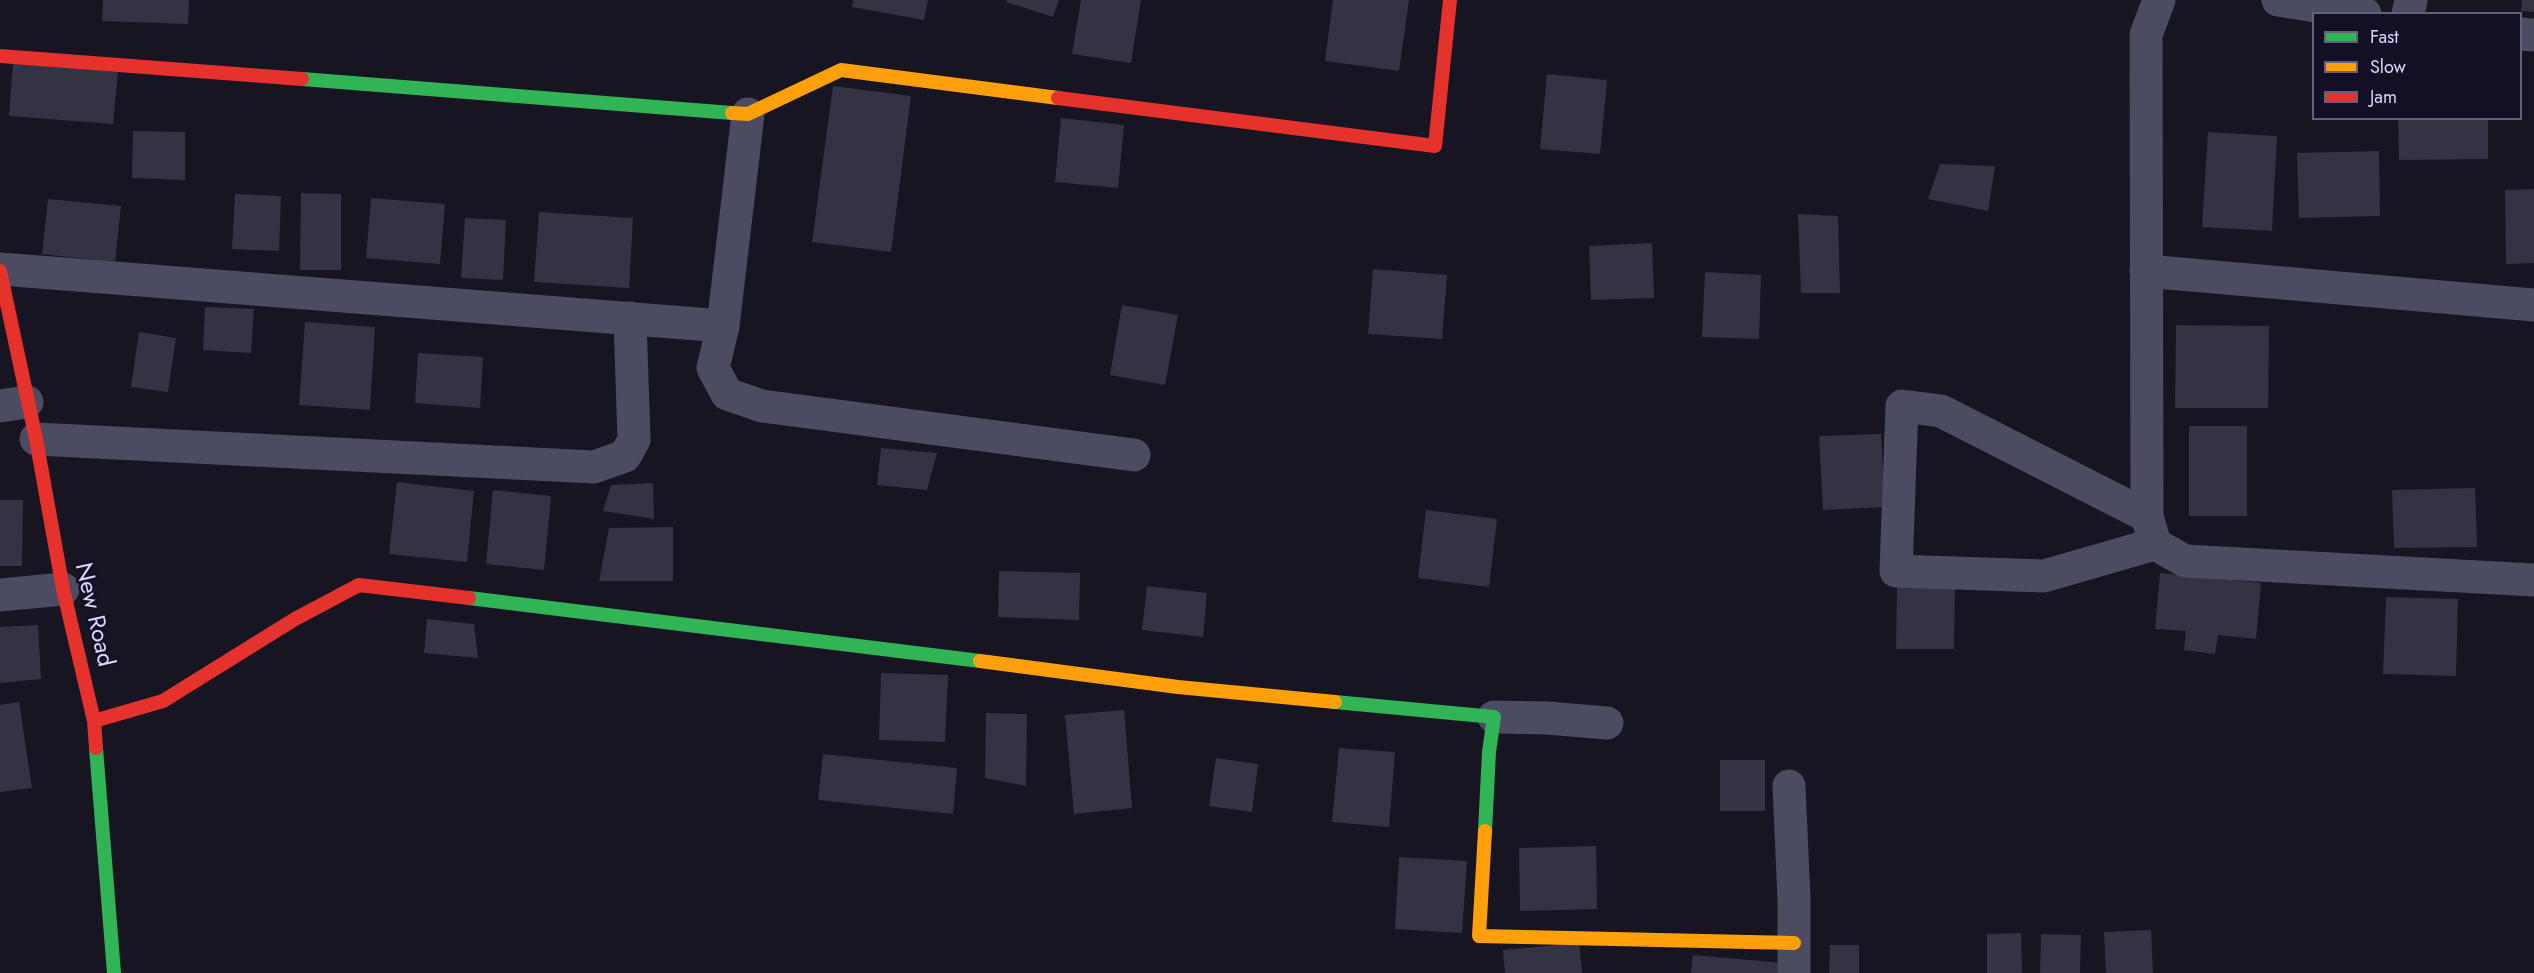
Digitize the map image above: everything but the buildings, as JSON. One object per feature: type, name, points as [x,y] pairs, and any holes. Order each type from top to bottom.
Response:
[{"type":"street","points":[[0,56],[748,114],[841,70],[1435,146],[1450,0]]},
{"type":"street","points":[[2151,530],[2146,271],[2146,35],[2159,0]]},
{"type":"street","points":[[2278,0],[2353,12]]},
{"type":"street","points":[[748,114],[723,326],[714,368],[727,394],[762,406],[1134,455]]},
{"type":"street","points":[[0,270],[723,326]]},
{"type":"street","name":"New Road","points":[[0,270],[13,404],[36,439],[63,589],[94,721],[114,973]]},
{"type":"street","points":[[2146,271],[2534,305]]},
{"type":"street","points":[[36,439],[594,467],[625,456],[634,440],[630,318]]},
{"type":"street","points":[[2151,530],[2044,576],[1896,571],[1902,406],[1941,411],[2151,530],[2185,561],[2534,580]]},
{"type":"street","points":[[94,721],[163,701],[295,619],[359,585],[871,646],[1178,687],[1494,717],[1547,718],[1606,723]]},
{"type":"street","points":[[0,596],[63,589]]},
{"type":"street","points":[[1494,717],[1489,752],[1479,936],[1794,958],[1789,786]]},
{"type":"traffic: fast","points":[[302,79],[732,113]]},
{"type":"traffic: fast","points":[[469,598],[980,661]]},
{"type":"traffic: fast","points":[[1335,702],[1494,717],[1489,752],[1485,831]]},
{"type":"traffic: fast","points":[[96,748],[114,973]]},
{"type":"traffic: slow","points":[[732,113],[748,114],[841,70],[1058,98]]},
{"type":"traffic: slow","points":[[980,661],[1178,687],[1335,702]]},
{"type":"traffic: slow","points":[[1485,831],[1479,936],[1794,943]]},
{"type":"traffic: jam","points":[[1058,98],[1435,146],[1450,0]]},
{"type":"traffic: jam","points":[[0,56],[302,79]]},
{"type":"traffic: jam","points":[[0,271],[36,439],[63,589],[94,721],[96,748]]},
{"type":"traffic: jam","points":[[94,721],[163,701],[295,619],[359,585],[469,598]]}]
